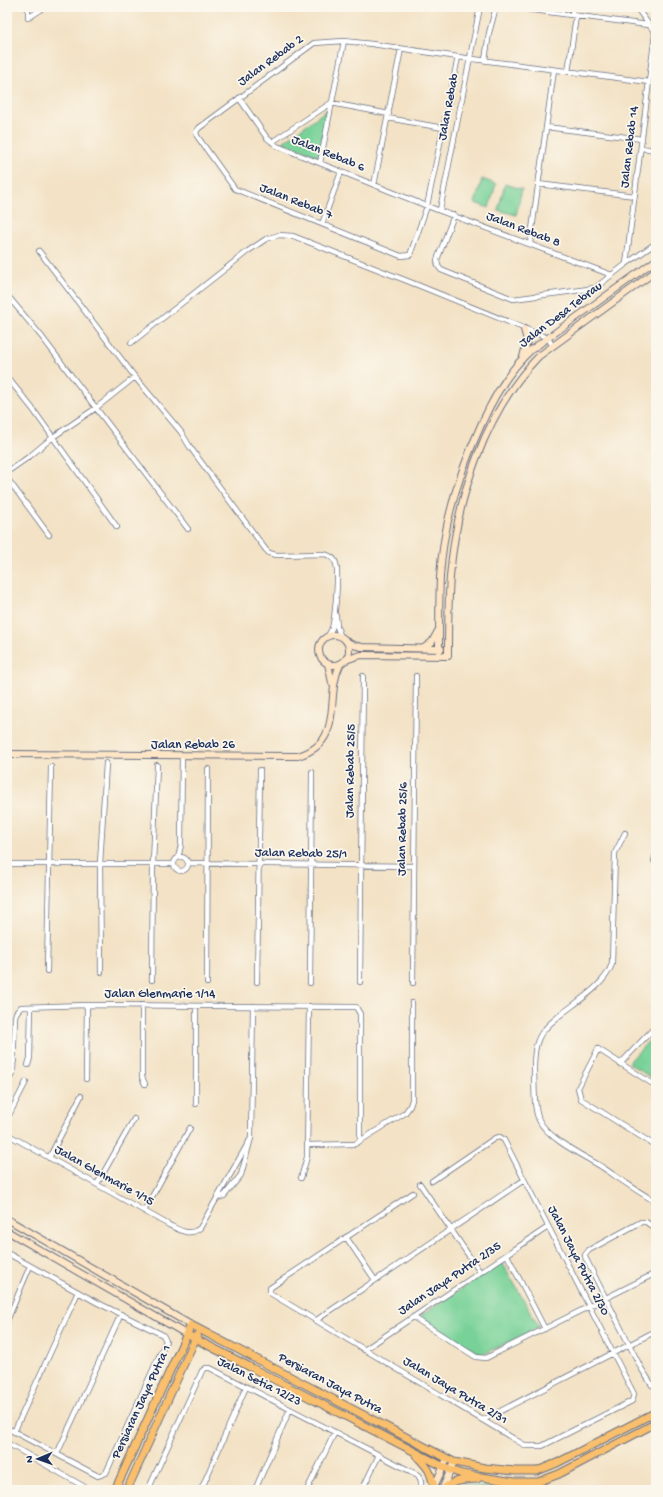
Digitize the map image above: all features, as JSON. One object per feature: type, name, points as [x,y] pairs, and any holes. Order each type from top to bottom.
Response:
[{"type":"main road","name":"Persiaran Jaya Putra","points":[[191,1325],[450,1460],[485,1468],[516,1471],[538,1470],[557,1464],[656,1412]]},
{"type":"main road","name":"Persiaran Jaya Putra 1","points":[[115,1490],[191,1325]]},
{"type":"main road","name":"Persiaran Jaya Putra 1","points":[[128,1490],[200,1330]]},
{"type":"main road","name":"Persiaran Jaya Putra","points":[[186,1334],[447,1468],[462,1474],[515,1482],[538,1482],[559,1474],[656,1424]]},
{"type":"main road","points":[[363,1425],[367,1417]]},
{"type":"main road","points":[[412,1450],[427,1466],[431,1473],[433,1488]]},
{"type":"main road","points":[[442,1490],[454,1482],[485,1478]]},
{"type":"street","points":[[28,7],[28,18],[45,7]]},
{"type":"street","name":"Jalan Rebab","points":[[440,210],[480,7]]},
{"type":"street","points":[[485,60],[489,33],[496,7]]},
{"type":"street","points":[[510,7],[648,25]]},
{"type":"street","points":[[568,72],[574,15],[573,7]]},
{"type":"street","points":[[636,7],[656,34]]},
{"type":"street","points":[[652,7],[656,13]]},
{"type":"street","name":"Jalan Rebab 14","points":[[626,264],[656,34]]},
{"type":"street","points":[[320,163],[344,41]]},
{"type":"street","name":"Jalan Rebab 2","points":[[197,136],[196,132],[199,128],[314,43],[344,41],[649,82]]},
{"type":"street","points":[[374,185],[401,49]]},
{"type":"street","points":[[427,206],[458,57]]},
{"type":"street","points":[[530,244],[554,70]]},
{"type":"street","name":"Jalan Rebab 6","points":[[239,98],[267,138],[272,142],[341,172],[427,206]]},
{"type":"street","points":[[272,142],[331,103],[443,128]]},
{"type":"street","points":[[546,127],[642,139]]},
{"type":"street","name":"Jalan Rebab 7","points":[[197,136],[235,189],[401,256],[410,255],[427,206]]},
{"type":"street","points":[[641,148],[656,150]]},
{"type":"street","points":[[322,224],[341,172]]},
{"type":"street","points":[[538,184],[635,196]]},
{"type":"street","name":"Jalan Rebab 8","points":[[427,206],[612,274]]},
{"type":"street","points":[[454,215],[438,260],[438,266],[441,270],[513,299],[595,288],[656,243]]},
{"type":"street","points":[[131,343],[248,251],[266,239],[279,235],[293,236],[415,284],[548,338],[552,345]]},
{"type":"street","points":[[39,251],[135,377],[181,432],[269,553],[276,555],[325,554],[333,558],[337,568],[335,608],[332,628],[328,636],[320,644],[319,650],[322,660],[334,666],[340,665],[346,660],[362,655],[439,656]]},
{"type":"street","name":"Jalan Desa Tebrau","points":[[656,260],[522,358],[492,400],[472,443],[452,502],[443,548],[440,577],[439,656],[448,656],[450,577],[453,548],[462,505],[471,474],[484,441],[502,404],[530,364],[552,345],[656,271]]},
{"type":"street","points":[[7,295],[42,336],[188,529]]},
{"type":"street","points":[[522,358],[527,347],[524,329]]},
{"type":"street","points":[[7,377],[53,437],[117,527]]},
{"type":"street","points":[[7,472],[53,437],[96,408],[135,377]]},
{"type":"street","points":[[7,478],[49,535]]},
{"type":"street","points":[[335,608],[337,627],[341,637]]},
{"type":"street","points":[[422,648],[432,642],[440,626]]},
{"type":"street","points":[[328,636],[334,635],[341,637],[353,645],[362,647],[448,649]]},
{"type":"street","points":[[346,641],[349,652],[346,660]]},
{"type":"street","name":"Jalan Rebab 26","points":[[328,664],[333,690]]},
{"type":"street","name":"Jalan Rebab 26","points":[[7,754],[291,756],[305,754],[316,747],[328,732],[332,720],[333,690],[340,665]]},
{"type":"street","name":"Jalan Rebab 25/5","points":[[360,982],[363,676]]},
{"type":"street","name":"Jalan Rebab 25/6","points":[[414,982],[416,676]]},
{"type":"street","points":[[174,864],[178,858],[181,846],[182,756]]},
{"type":"street","points":[[101,972],[100,864],[106,763]]},
{"type":"street","points":[[152,980],[153,864],[157,765]]},
{"type":"street","points":[[47,971],[51,767]]},
{"type":"street","points":[[208,769],[208,983]]},
{"type":"street","points":[[257,982],[260,770]]},
{"type":"street","points":[[310,983],[312,772]]},
{"type":"street","points":[[625,833],[615,853],[612,964],[609,972],[602,981],[558,1016],[544,1030],[536,1045],[536,1106],[540,1120],[555,1138],[656,1202]]},
{"type":"street","points":[[174,864],[176,868],[183,870],[187,868],[188,864],[181,846]]},
{"type":"street","points":[[656,854],[654,857],[654,861],[656,863]]},
{"type":"street","points":[[178,858],[185,857]]},
{"type":"street","name":"Jalan Rebab 25/1","points":[[188,864],[259,863],[414,866]]},
{"type":"street","points":[[7,864],[174,864]]},
{"type":"street","points":[[308,1145],[355,1144],[408,1110],[412,1100],[412,1003]]},
{"type":"street","points":[[86,1079],[87,1005]]},
{"type":"street","points":[[142,1005],[142,1077],[145,1084]]},
{"type":"street","name":"Jalan Glenmarie 1/14","points":[[14,1061],[15,1017],[16,1013],[21,1007],[142,1005],[356,1007],[360,1014],[360,1141]]},
{"type":"street","points":[[28,1065],[30,1058],[31,1006]]},
{"type":"street","points":[[196,1006],[196,1104]]},
{"type":"street","points":[[217,1198],[224,1196],[241,1175],[251,1138],[253,1006]]},
{"type":"street","points":[[301,1178],[307,1157],[308,1145],[309,1006]]},
{"type":"street","points":[[620,1064],[656,1026]]},
{"type":"street","points":[[7,1051],[14,1048]]},
{"type":"street","points":[[656,1086],[598,1049],[578,1088],[581,1099],[656,1146]]},
{"type":"street","points":[[7,1057],[14,1061],[13,1072],[7,1083]]},
{"type":"street","points":[[7,1067],[13,1072]]},
{"type":"street","points":[[7,1119],[26,1082]]},
{"type":"street","points":[[50,1158],[81,1096]]},
{"type":"street","points":[[97,1184],[134,1119]]},
{"type":"street","points":[[144,1211],[190,1128]]},
{"type":"street","name":"Jalan Glenmarie 1/15","points":[[7,1134],[144,1211],[183,1231],[191,1233],[196,1232],[200,1228],[217,1198]]},
{"type":"street","name":"Jalan Jaya Putra 2/30","points":[[432,1181],[495,1138],[500,1137],[504,1140],[634,1394],[634,1397]]},
{"type":"street","points":[[217,1198],[251,1138]]},
{"type":"street","points":[[315,1321],[524,1180]]},
{"type":"street","points":[[420,1184],[480,1272]]},
{"type":"street","points":[[376,1279],[346,1237],[413,1193]]},
{"type":"street","name":"Persiaran Jaya Putra","points":[[7,1219],[191,1325]]},
{"type":"street","points":[[656,1229],[646,1222],[641,1222],[587,1252],[585,1257],[629,1345],[652,1385],[656,1387]]},
{"type":"street","name":"Jalan Jaya Putra 2/35","points":[[364,1350],[548,1227]]},
{"type":"street","name":"Persiaran Jaya Putra","points":[[7,1231],[186,1334]]},
{"type":"street","name":"Jalan Jaya Putra 2/31","points":[[346,1237],[270,1288],[270,1293],[526,1446],[542,1446],[632,1401],[634,1397]]},
{"type":"street","points":[[7,1254],[78,1292],[164,1335],[166,1341],[106,1473],[103,1475],[98,1476],[7,1428]]},
{"type":"street","points":[[507,1255],[545,1329]]},
{"type":"street","points":[[7,1321],[30,1266]]},
{"type":"street","points":[[413,1317],[476,1357],[486,1358],[656,1273]]},
{"type":"street","points":[[14,1432],[78,1292]]},
{"type":"street","points":[[57,1454],[121,1314]]},
{"type":"street","points":[[483,1420],[656,1332]]},
{"type":"street","name":"Jalan Setia 12/23","points":[[148,1490],[202,1371],[206,1368],[210,1368],[418,1475],[422,1485],[419,1490]]},
{"type":"street","points":[[201,1490],[246,1387]]},
{"type":"street","points":[[255,1490],[290,1409]]},
{"type":"street","points":[[307,1490],[335,1432]]},
{"type":"street","points":[[7,1443],[90,1490]]},
{"type":"street","points":[[362,1490],[379,1455]]},
{"type":"street","points":[[442,1490],[450,1460]]},
{"type":"street","points":[[433,1488],[447,1468]]},
{"type":"street","points":[[514,1490],[515,1482]]},
{"type":"green space","points":[[328,109],[319,157],[283,142]]},
{"type":"green space","points":[[482,179],[496,184],[489,208],[475,203]]},
{"type":"green space","points":[[505,184],[522,189],[516,215],[498,210]]},
{"type":"green space","points":[[656,1033],[656,1081],[630,1064],[630,1061]]},
{"type":"green space","points":[[502,1262],[539,1327],[482,1355],[420,1316]]},
{"type":"green space","points":[[462,1485],[508,1489],[508,1490],[451,1490]]}]
